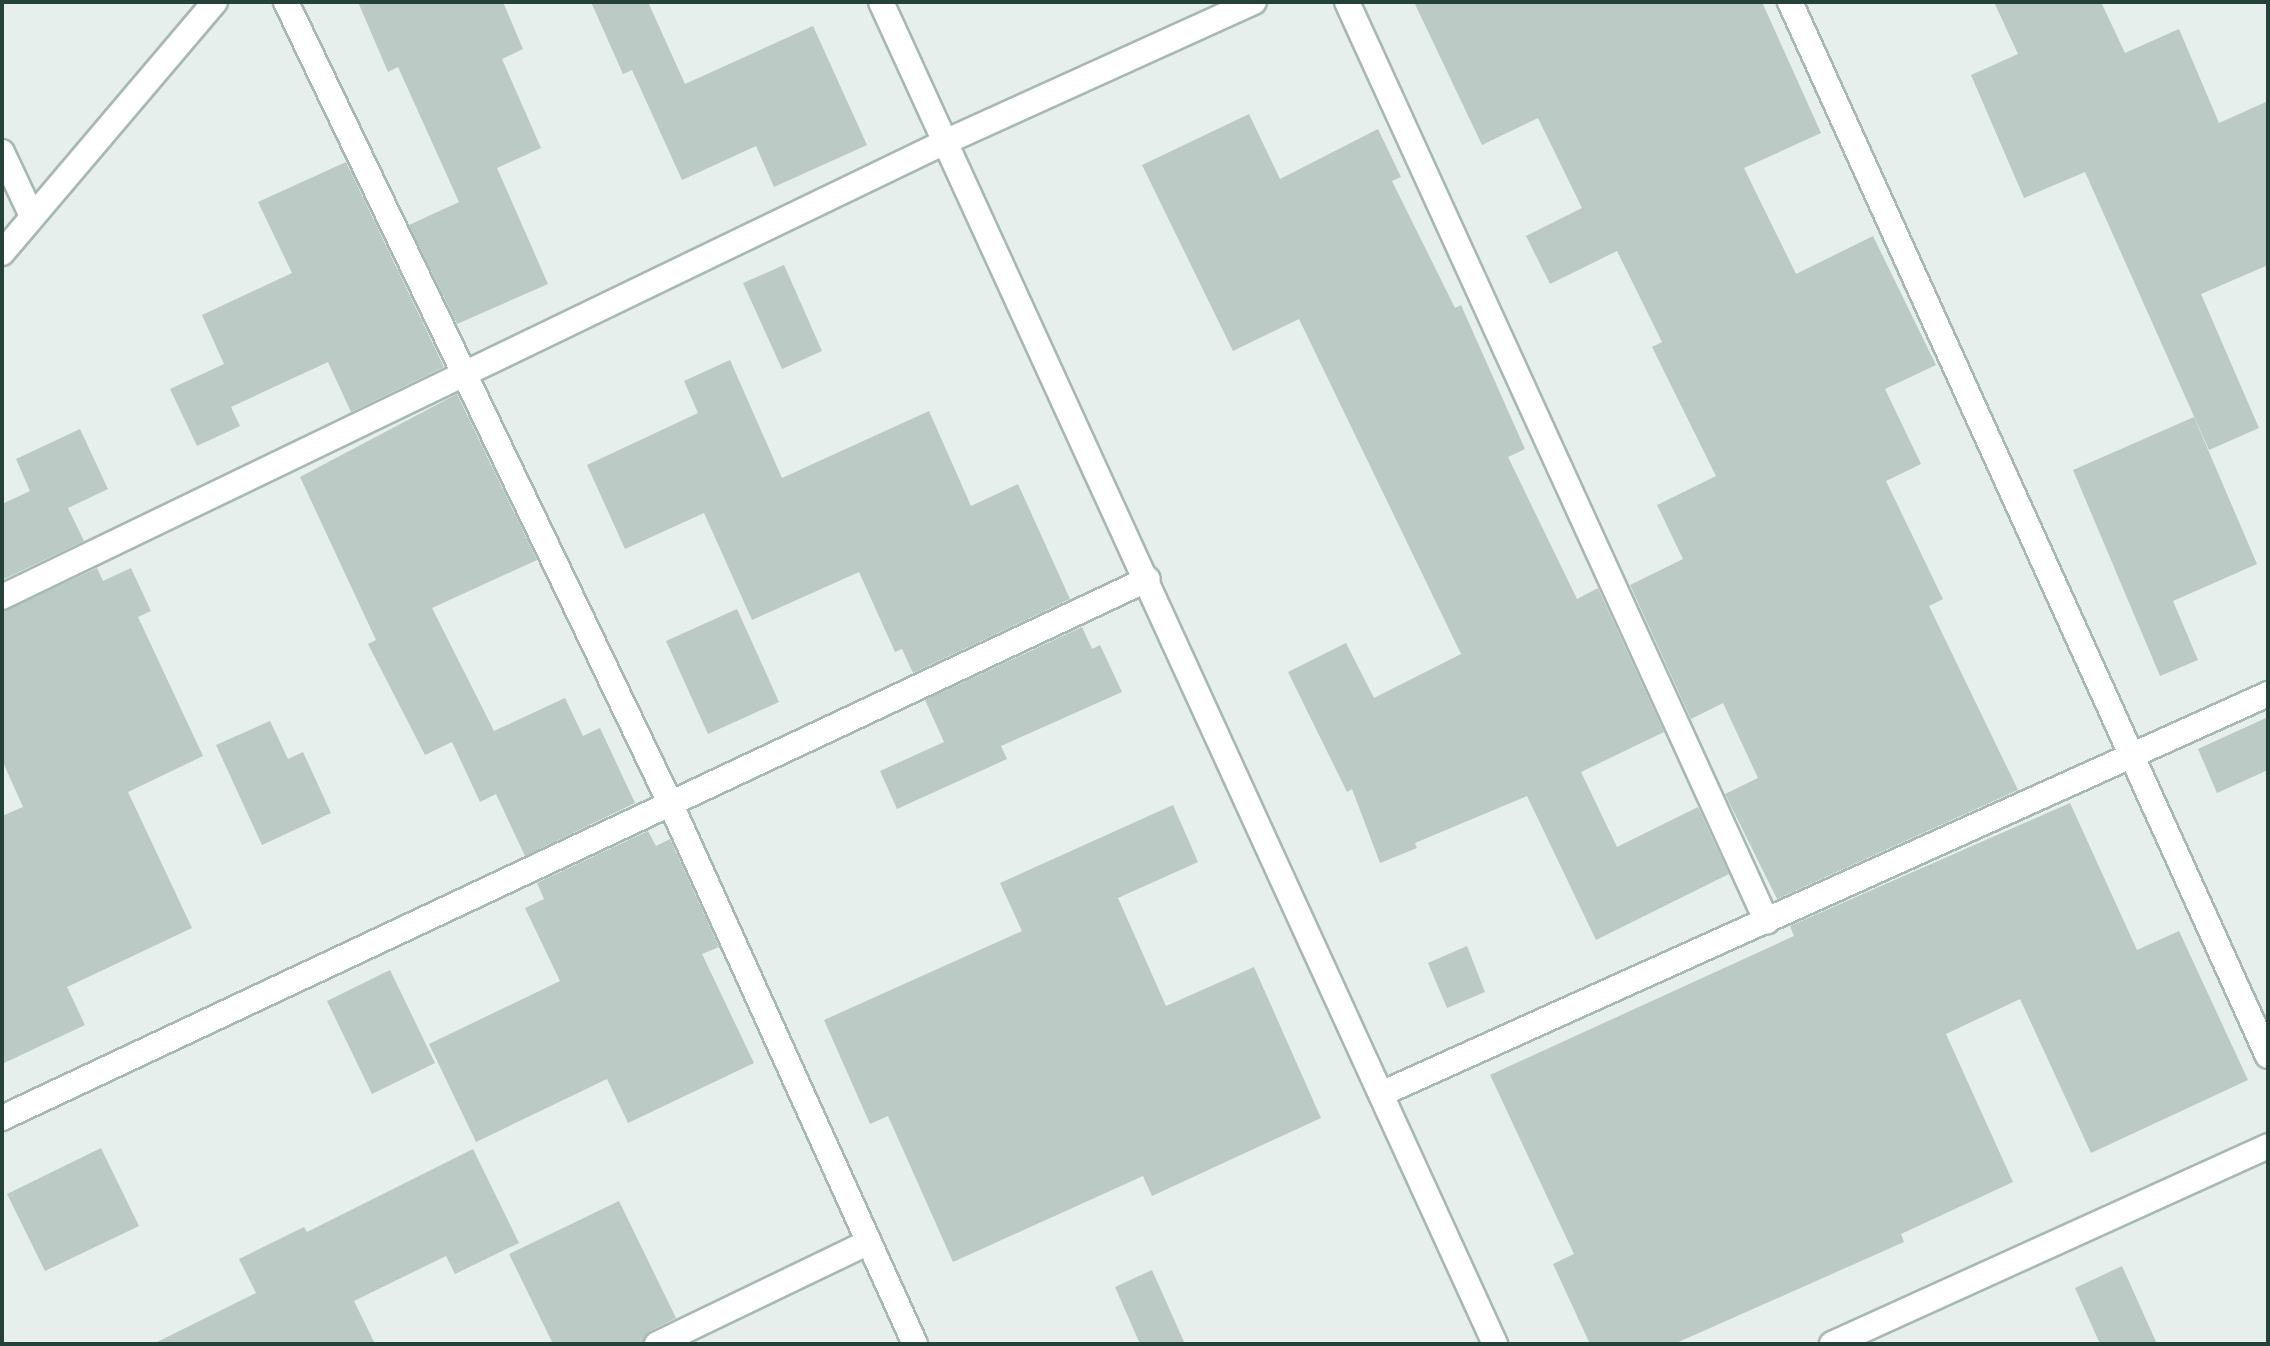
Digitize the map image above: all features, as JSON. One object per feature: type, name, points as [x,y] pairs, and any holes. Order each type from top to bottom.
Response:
[{"type":"street","points":[[2,253],[215,2]]},
{"type":"street","points":[[286,2],[672,807],[915,1344]]},
{"type":"street","points":[[881,2],[1148,579],[1495,1344]]},
{"type":"street","points":[[2,597],[945,142],[1254,2]]},
{"type":"street","points":[[1347,2],[1767,922]]},
{"type":"street","points":[[1790,2],[2268,1056]]},
{"type":"street","points":[[2,152],[32,216]]},
{"type":"street","points":[[2,1118],[672,807],[1148,579]]},
{"type":"street","points":[[1381,1094],[2268,694]]},
{"type":"street","points":[[1832,1344],[2268,1146]]},
{"type":"street","points":[[657,1344],[869,1242]]},
{"type":"building","points":[[358,2],[503,2],[523,49],[502,59],[541,148],[497,168],[548,284],[457,324],[409,225],[459,202],[398,67],[388,72]]},
{"type":"building","points":[[591,2],[648,2],[685,84],[813,26],[867,145],[774,187],[756,146],[682,180],[632,70],[623,74]]},
{"type":"building","points":[[1414,2],[1762,2],[1821,133],[1744,168],[1796,274],[1873,236],[1936,365],[1885,389],[1921,464],[1886,481],[1943,599],[1929,606],[2018,790],[1777,899],[1725,794],[1758,778],[1723,703],[1691,719],[1630,585],[1683,559],[1657,505],[1716,476],[1652,347],[1662,342],[1617,251],[1550,284],[1526,236],[1582,208],[1538,118],[1482,145]]},
{"type":"building","points":[[1994,2],[2101,2],[2125,53],[2179,29],[2219,123],[2268,101],[2268,265],[2201,294],[2259,428],[2209,450],[2085,172],[2024,198],[1971,75],[2018,54]]},
{"type":"building","points":[[1249,114],[1280,179],[1378,129],[1401,177],[1392,181],[1455,308],[1461,305],[1525,449],[1508,457],[1577,599],[1598,588],[1664,732],[1581,772],[1617,847],[1698,807],[1729,874],[1596,940],[1527,796],[1415,843],[1417,848],[1380,863],[1352,789],[1347,792],[1288,672],[1346,643],[1374,698],[1461,654],[1299,319],[1233,351],[1142,165]]},
{"type":"building","points":[[346,162],[444,367],[351,412],[328,362],[231,407],[240,426],[197,446],[170,389],[224,364],[202,315],[292,273],[258,202]]},
{"type":"building","points":[[784,265],[822,351],[782,369],[743,283]]},
{"type":"building","points":[[730,360],[782,478],[929,411],[971,506],[1018,484],[1070,599],[913,673],[902,649],[895,652],[859,572],[752,620],[704,513],[625,549],[587,465],[698,413],[684,381]]},
{"type":"building","points":[[457,394],[537,560],[432,608],[494,731],[565,698],[583,736],[600,728],[635,803],[525,856],[496,794],[480,802],[452,742],[425,755],[368,644],[376,640],[300,477]]},
{"type":"building","points":[[2194,417],[2257,564],[2173,601],[2198,660],[2160,676],[2073,470]]},
{"type":"building","points":[[80,429],[108,489],[68,508],[84,541],[2,580],[2,504],[30,491],[16,459]]},
{"type":"building","points":[[97,568],[103,581],[131,568],[151,611],[138,617],[203,756],[128,792],[192,928],[67,987],[85,1025],[2,1064],[2,816],[23,807],[2,760],[2,612]]},
{"type":"building","points":[[737,609],[779,702],[708,734],[666,641]]},
{"type":"building","points":[[1082,627],[1092,649],[1100,645],[1122,692],[1001,746],[1007,759],[897,809],[880,771],[944,742],[925,700]]},
{"type":"building","points":[[2268,717],[2268,770],[2217,793],[2198,749]]},
{"type":"building","points":[[270,721],[288,759],[303,752],[331,813],[262,845],[216,745]]},
{"type":"building","points":[[2070,803],[2137,950],[2179,931],[2248,1080],[2091,1153],[2020,999],[1946,1034],[2013,1182],[1901,1234],[1904,1242],[1674,1344],[1590,1344],[1553,1264],[1574,1254],[1490,1075],[1794,936],[1790,926]]},
{"type":"building","points":[[1173,805],[1198,862],[1118,898],[1166,1006],[1254,967],[1321,1118],[1152,1196],[1143,1176],[953,1262],[888,1116],[870,1124],[824,1020],[1022,931],[1000,883]]},
{"type":"building","points":[[648,831],[656,846],[670,839],[719,947],[702,954],[754,1063],[628,1123],[607,1079],[476,1142],[429,1044],[560,981],[525,908],[544,899],[537,883]]},
{"type":"building","points":[[1467,946],[1485,992],[1447,1008],[1428,963]]},
{"type":"building","points":[[390,970],[435,1063],[372,1094],[327,1001]]},
{"type":"building","points":[[101,1148],[139,1226],[45,1271],[7,1194]]},
{"type":"building","points":[[473,1149],[519,1243],[455,1274],[446,1256],[354,1301],[375,1344],[153,1344],[256,1293],[239,1259],[304,1227],[307,1232]]},
{"type":"building","points":[[619,1201],[676,1318],[650,1331],[642,1344],[553,1344],[509,1254]]},
{"type":"building","points":[[2122,1266],[2157,1344],[2100,1344],[2075,1288]]},
{"type":"building","points":[[1152,1270],[1185,1344],[1140,1344],[1115,1287]]}]
